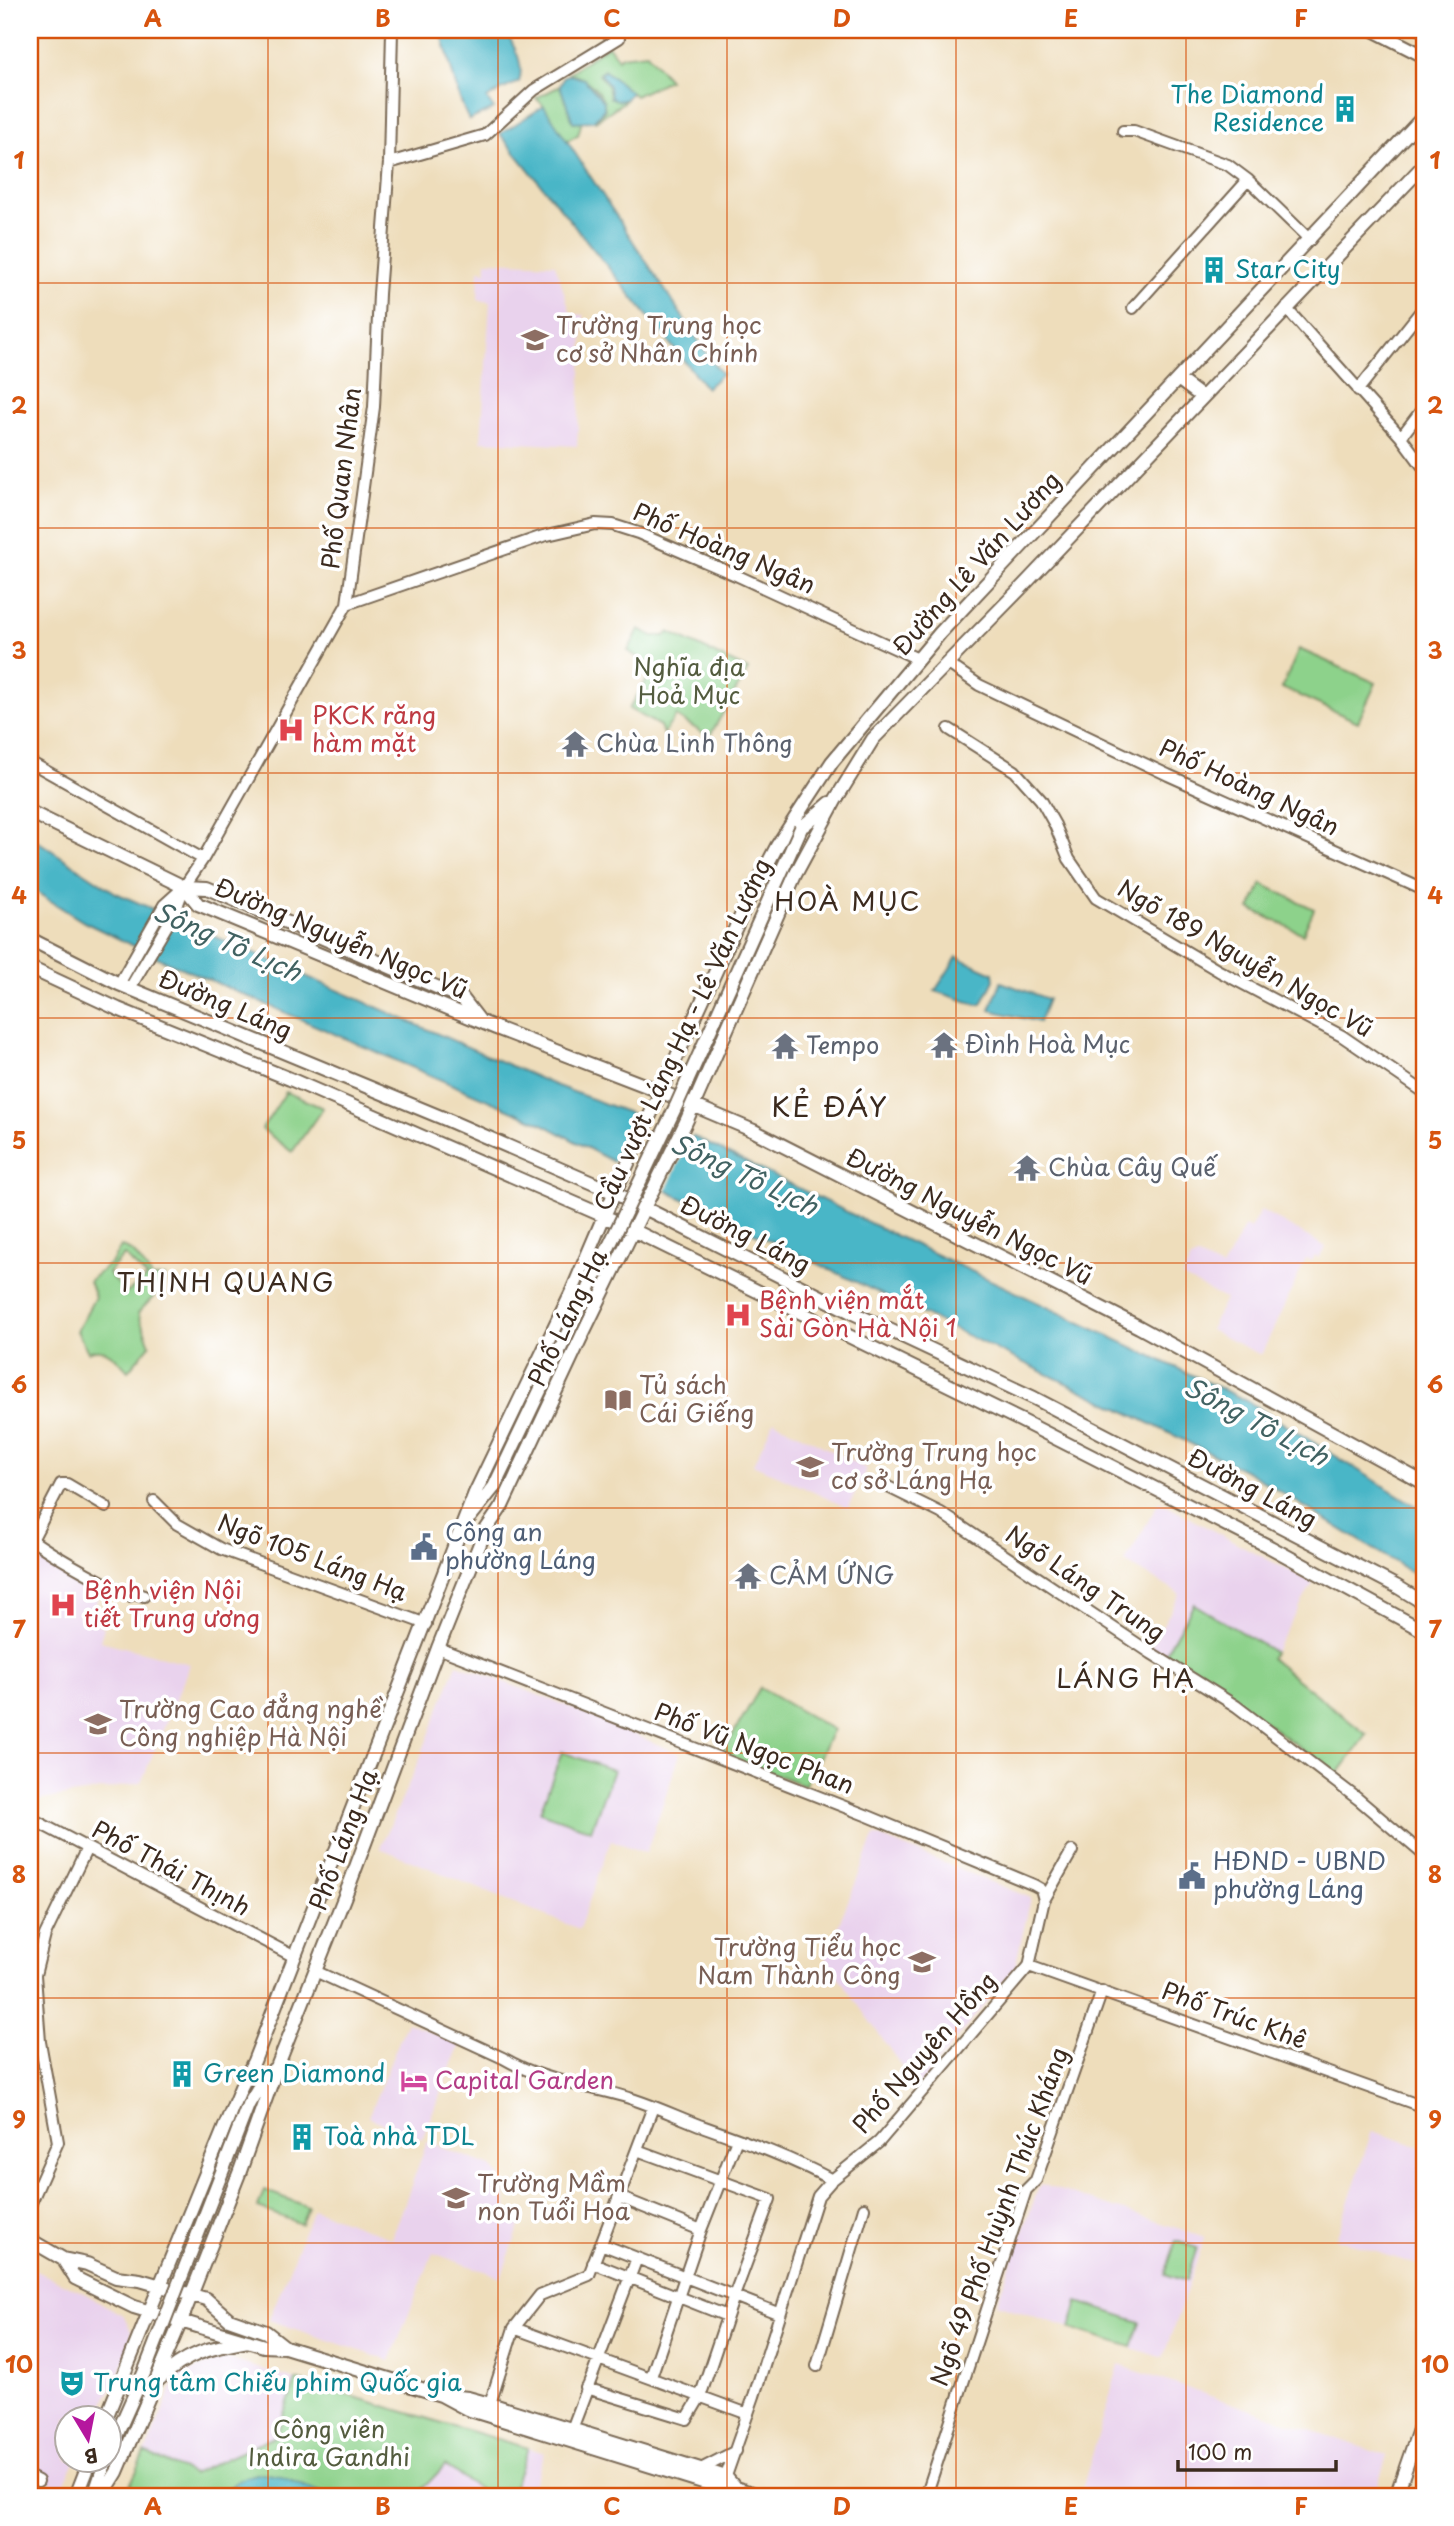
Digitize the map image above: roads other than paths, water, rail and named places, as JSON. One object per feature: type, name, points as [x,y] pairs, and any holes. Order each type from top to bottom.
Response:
[{"type":"main road","points":[[1373,30],[1424,56]]},
{"type":"main road","name":"Đường Lê Văn Lương","points":[[615,1193],[749,899],[777,846],[853,736],[918,659],[1045,519],[1424,116]]},
{"type":"main road","name":"Đường Lê Văn Lương","points":[[645,1208],[694,1105],[795,875],[835,799],[873,739],[1424,164]]},
{"type":"main road","points":[[1178,379],[1202,397]]},
{"type":"main road","name":"Cầu vượt Láng Hạ - Lê Văn Lương","points":[[465,1524],[494,1487],[677,1104],[801,828],[815,788]]},
{"type":"main road","name":"Cầu vượt Láng Hạ - Lê Văn Lương","points":[[801,828],[835,799]]},
{"type":"main road","name":"Đường Nguyễn Ngọc Vũ","points":[[30,812],[184,887],[207,888],[462,998],[480,1020],[754,1130],[1151,1333],[1424,1483]]},
{"type":"main road","name":"Đường Láng","points":[[32,945],[129,983],[253,1040],[443,1118],[615,1193],[851,1312],[1034,1398],[1424,1603]]},
{"type":"main road","name":"Đường Láng","points":[[30,968],[118,1009],[244,1060],[604,1216],[1270,1547],[1424,1631]]},
{"type":"main road","points":[[692,1026],[723,1040]]},
{"type":"main road","points":[[244,1060],[253,1040]]},
{"type":"main road","name":"Phố Láng Hạ","points":[[111,2404],[254,2061],[475,1493],[572,1291],[615,1193]]},
{"type":"main road","name":"Phố Láng Hạ","points":[[102,2496],[117,2472],[191,2295],[485,1531],[502,1506],[645,1208]]},
{"type":"main road","points":[[572,1291],[597,1304]]},
{"type":"main road","points":[[1141,1482],[1152,1459]]},
{"type":"main road","name":"Cầu vượt Láng Hạ - Lê Văn Lương","points":[[485,1531],[494,1487]]},
{"type":"main road","points":[[365,1777],[387,1786]]},
{"type":"main road","points":[[122,2423],[248,2105],[254,2077],[254,2061]]},
{"type":"main road","points":[[248,2105],[263,2080],[277,2067]]},
{"type":"main road","points":[[30,2241],[63,2259],[87,2264],[116,2277],[140,2280],[206,2300],[229,2319],[266,2332],[285,2347]]},
{"type":"main road","points":[[172,2254],[202,2265]]},
{"type":"main road","points":[[63,2259],[75,2278],[134,2307],[264,2346],[285,2347],[441,2395],[490,2404],[701,2469],[725,2487]]},
{"type":"main road","points":[[152,2386],[193,2354],[249,2341]]},
{"type":"main road","points":[[132,2355],[162,2364]]},
{"type":"main road","points":[[441,2395],[467,2409],[761,2496]]},
{"type":"main road","points":[[1396,2496],[1424,2414]]},
{"type":"main road","points":[[76,2496],[84,2474]]},
{"type":"main road","points":[[84,2496],[97,2474]]},
{"type":"main road","points":[[94,2496],[101,2474]]},
{"type":"street","name":"Phố Quan Nhân","points":[[129,983],[126,971],[164,905],[184,887],[203,859],[347,604],[374,407],[389,163],[392,30]]},
{"type":"street","points":[[389,163],[485,135],[534,90],[619,38],[618,30]]},
{"type":"street","points":[[1123,131],[1134,131],[1228,165],[1248,180],[1310,240]]},
{"type":"street","points":[[1133,308],[1248,180]]},
{"type":"street","points":[[1358,390],[1424,307]]},
{"type":"street","points":[[1286,308],[1401,437],[1424,468]]},
{"type":"street","points":[[1401,437],[1424,408]]},
{"type":"street","name":"Phố Hoàng Ngân","points":[[347,604],[543,536],[595,524],[612,525],[638,533],[738,576],[918,659]]},
{"type":"street","name":"Phố Hoàng Ngân","points":[[947,663],[979,685],[1168,775],[1424,890]]},
{"type":"street","name":"Ngõ 189 Nguyễn Ngọc Vũ","points":[[949,729],[1015,771],[1041,800],[1069,859],[1096,898],[1219,971],[1342,1036],[1424,1092]]},
{"type":"street","points":[[30,762],[203,859]]},
{"type":"street","name":"Phố Quan Nhân","points":[[129,983],[175,912],[184,887]]},
{"type":"street","points":[[106,1507],[67,1484],[61,1484],[32,1540],[89,1576],[130,1596],[134,1593],[144,1596]]},
{"type":"street","name":"Ngõ Láng Trung","points":[[884,1485],[941,1513],[1155,1656],[1236,1706],[1358,1799],[1424,1854]]},
{"type":"street","name":"Ngõ 105 Láng Hạ","points":[[154,1501],[177,1524],[221,1549],[426,1624]]},
{"type":"street","name":"Phố Vũ Ngọc Phan","points":[[438,1648],[947,1848],[1034,1885],[1041,1889],[1044,1900]]},
{"type":"street","name":"Phố Thái Thịnh","points":[[30,1818],[293,1956]]},
{"type":"street","points":[[30,2205],[58,2142],[40,2042],[35,1975],[45,1935],[87,1848]]},
{"type":"street","name":"Phố Nguyên Hồng","points":[[725,2487],[818,2196],[832,2180],[879,2142],[1029,1966],[1044,1900],[1072,1851]]},
{"type":"street","name":"Phố Trúc Khê","points":[[1029,1966],[1424,2107]]},
{"type":"street","points":[[315,1971],[524,2070],[557,2082],[621,2095],[737,2139],[832,2180]]},
{"type":"street","name":"Ngõ 49 Phố Huỳnh Thúc Kháng","points":[[926,2496],[1026,2190],[1036,2180],[1102,1991]]},
{"type":"street","points":[[490,2404],[514,2328],[540,2295],[589,2275],[653,2108]]},
{"type":"street","points":[[651,2378],[701,2230],[737,2139]]},
{"type":"street","points":[[586,2388],[687,2419],[700,2397],[770,2199],[637,2150]]},
{"type":"street","points":[[619,2197],[701,2230]]},
{"type":"street","points":[[817,2366],[864,2208]]},
{"type":"street","points":[[601,2244],[780,2314]]},
{"type":"street","points":[[572,2429],[637,2258]]},
{"type":"street","points":[[593,2263],[727,2316]]},
{"type":"street","points":[[514,2328],[748,2414]]},
{"type":"street","points":[[701,2469],[736,2451]]},
{"type":"water","points":[[440,30],[505,30],[518,55],[521,68],[519,82],[487,99],[494,109],[469,120]]},
{"type":"water","points":[[605,71],[631,92],[626,99],[619,101],[611,98],[609,86],[600,73]]},
{"type":"water","points":[[564,76],[584,79],[604,102],[604,109],[593,121],[573,122],[560,86]]},
{"type":"water","points":[[544,106],[722,374],[706,388],[500,134]]},
{"type":"water","name":"Sông Tô Lịch","points":[[30,836],[116,893],[552,1084],[696,1138],[888,1232],[1247,1401],[1424,1511],[1424,1580],[1248,1472],[673,1194],[541,1123],[161,959],[84,922],[30,888]]},
{"type":"water","points":[[957,957],[993,973],[994,980],[982,1004],[935,991]]},
{"type":"water","points":[[1001,982],[1048,999],[1039,1022],[990,1010]]},
{"type":"water","points":[[262,2473],[279,2476],[329,2496],[223,2496],[240,2480]]},
{"type":"place","name":"The Diamond Residence","points":[[1345,109]]},
{"type":"place","name":"Star City","points":[[1214,270]]},
{"type":"place","name":"Trường Trung học cơ sở Nhân Chính","points":[[535,340]]},
{"type":"place","name":"PKCK răng hàm mặt","points":[[291,730]]},
{"type":"place","name":"Chùa Linh Thông","points":[[575,744]]},
{"type":"place","name":"Đình Hoà Mục","points":[[944,1045]]},
{"type":"place","name":"Tempo","points":[[785,1046]]},
{"type":"place","name":"Chùa Cây Quế","points":[[1027,1168]]},
{"type":"place","name":"Bệnh viện mắt Sài Gòn Hà Nội 1","points":[[738,1315]]},
{"type":"place","name":"Tủ sách Cái Giếng","points":[[618,1400]]},
{"type":"place","name":"Trường Trung học cơ sở Láng Hạ","points":[[810,1467]]},
{"type":"place","name":"Công an phường Láng","points":[[424,1547]]},
{"type":"place","name":"CẢM ỨNG","points":[[748,1576]]},
{"type":"place","name":"Bệnh viện Nội tiết Trung ương","points":[[63,1605]]},
{"type":"place","name":"Trường Cao đẳng nghề Công nghiệp Hà Nội","points":[[98,1724]]},
{"type":"place","name":"HĐND - UBND phường Láng","points":[[1192,1876]]},
{"type":"place","name":"Trường Tiểu học Nam Thành Công","points":[[922,1962]]},
{"type":"place","name":"Green Diamond","points":[[182,2074]]},
{"type":"place","name":"Capital Garden","points":[[414,2081]]},
{"type":"place","name":"Toà nhà TDL","points":[[302,2137]]},
{"type":"place","name":"Trường Mầm non Tuổi Hoa","points":[[456,2198]]},
{"type":"place","name":"Trung tâm Chiếu phim Quốc gia","points":[[72,2383]]},
{"type":"district","name":"HOÀ MỤC","points":[[848,902]]},
{"type":"district","name":"KẺ ĐÁY","points":[[830,1107]]},
{"type":"district","name":"THỊNH QUANG","points":[[226,1283]]},
{"type":"district","name":"LÁNG HẠ","points":[[1126,1679]]},
{"type":"park label","name":"Nghĩa địa Hoả Mục","points":[[689,682]]},
{"type":"park label","name":"Công viên Indira Gandhi","points":[[329,2444]]}]
